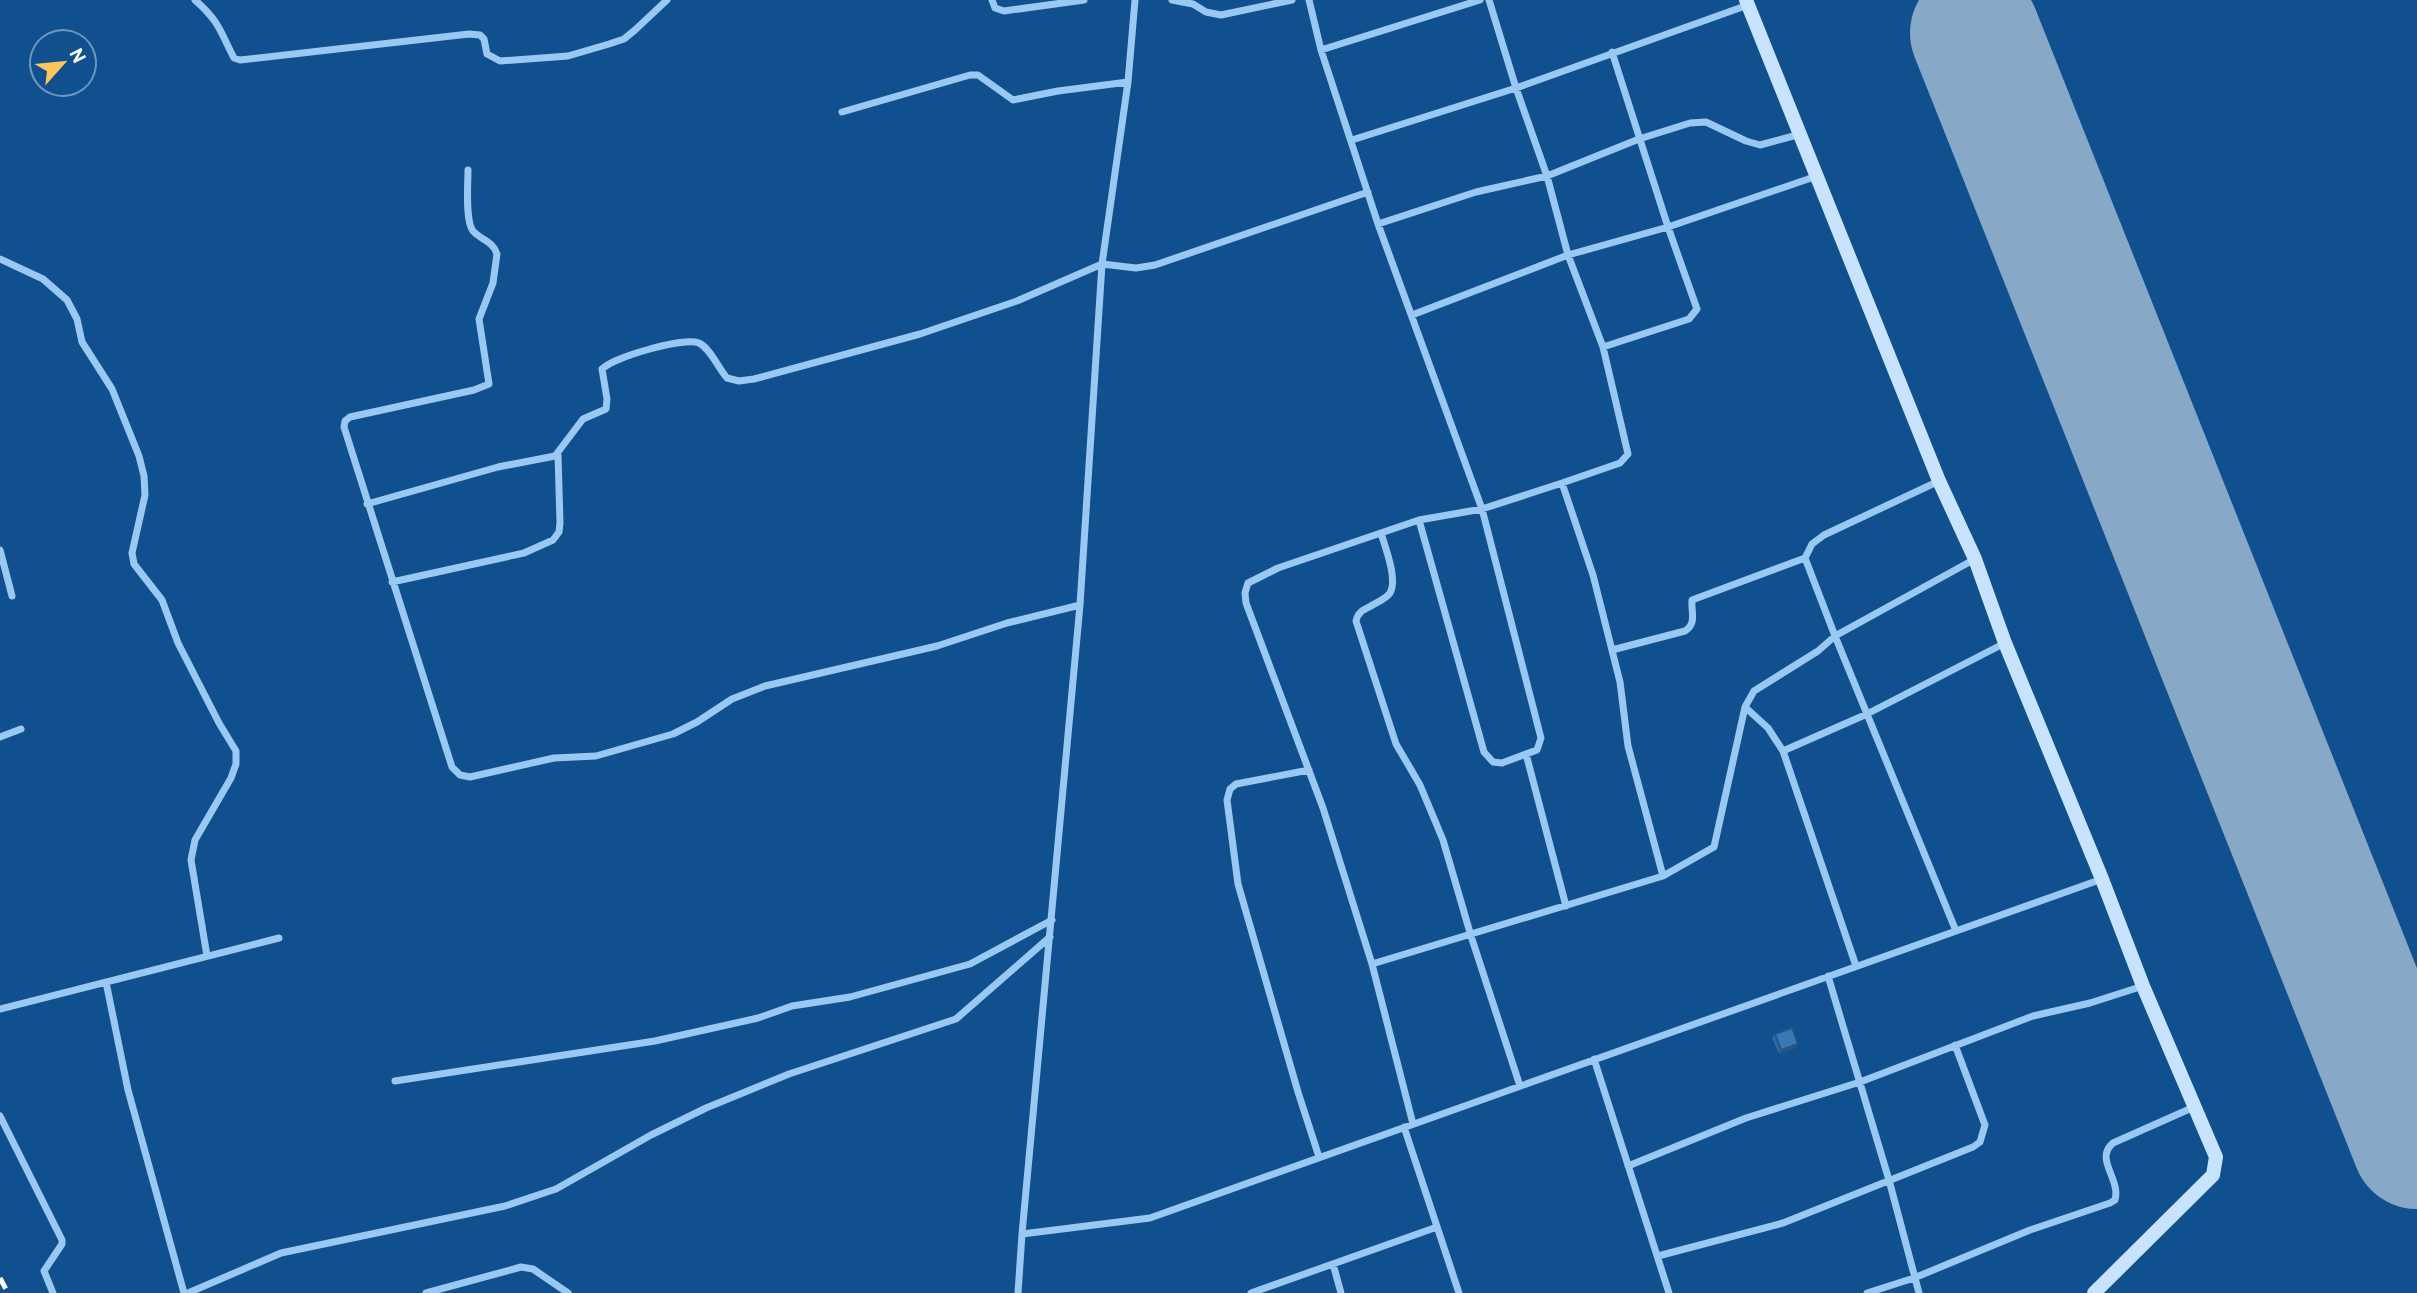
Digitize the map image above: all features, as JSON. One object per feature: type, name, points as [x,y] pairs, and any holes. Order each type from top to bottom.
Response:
[{"type":"street","points":[[195,0],[212,15],[234,58],[240,60],[469,34],[480,35],[487,54],[500,61],[568,55],[624,39],[667,0]]},
{"type":"street","points":[[992,0],[995,8],[1004,11],[1084,0]]},
{"type":"street","points":[[1018,1293],[1080,605],[1102,264],[1128,82],[1135,0]]},
{"type":"street","points":[[1172,0],[1193,4],[1206,12],[1221,15],[1292,0]]},
{"type":"street","points":[[1309,0],[1321,50],[1378,224],[1482,509],[1541,738],[1537,750],[1498,763],[1493,762],[1484,752],[1419,520]]},
{"type":"street","points":[[1321,50],[1480,0]]},
{"type":"street","points":[[1413,1124],[1372,964],[1323,808],[1245,603],[1245,593],[1252,579],[1278,568],[1419,520],[1482,509],[1562,483],[1620,463],[1628,454],[1603,347],[1569,255],[1547,176],[1489,0]]},
{"type":"street","points":[[1352,140],[1516,88],[1747,2],[1939,481],[1975,559],[2143,986],[2216,1157],[2213,1175],[2094,1293]]},
{"type":"street","points":[[1603,347],[1689,318],[1695,313],[1696,304],[1668,227],[1612,52]]},
{"type":"street","points":[[842,112],[970,75],[978,75],[1013,100],[1128,82]]},
{"type":"street","points":[[1378,224],[1476,192],[1547,176],[1639,139],[1690,123],[1714,125],[1760,145],[1801,134]]},
{"type":"street","points":[[468,170],[469,222],[473,231],[490,243],[497,254],[493,283],[479,319],[490,381],[486,386],[474,390],[351,417],[345,421],[344,427],[452,767],[466,778],[554,758],[596,756],[673,734],[732,699],[765,686],[937,646],[1007,623],[1080,605]]},
{"type":"street","points":[[1412,315],[1569,255],[1668,227],[1817,176]]},
{"type":"street","points":[[392,582],[524,553],[554,540],[560,523],[558,454],[583,419],[606,410],[607,399],[602,371],[609,363],[641,352],[689,342],[706,348],[727,378],[739,381],[754,379],[920,334],[1017,301],[1102,264],[1136,268],[1155,265],[1368,192]]},
{"type":"street","points":[[0,259],[43,279],[67,300],[77,319],[82,342],[112,389],[139,456],[144,476],[145,495],[132,553],[134,564],[162,600],[178,643],[236,751],[236,764],[231,778],[191,851],[207,956]]},
{"type":"street","points":[[367,504],[473,474],[558,454]]},
{"type":"street","points":[[1612,650],[1685,631],[1691,627],[1693,620],[1692,600],[1805,558],[1812,544],[1824,535],[1939,481]]},
{"type":"street","points":[[1562,483],[1593,575],[1620,682],[1628,746],[1663,876]]},
{"type":"street","points":[[1381,533],[1391,566],[1390,592],[1362,611],[1356,621],[1396,744],[1420,785],[1443,840],[1520,1086]]},
{"type":"street","points":[[0,550],[12,596]]},
{"type":"street","points":[[1805,558],[1956,931]]},
{"type":"street","points":[[1372,964],[1663,876],[1714,847],[1745,707],[1754,691],[1818,651],[1835,636],[1975,559]]},
{"type":"street","points":[[1783,751],[1867,714],[2006,643]]},
{"type":"street","points":[[1745,707],[1768,728],[1783,751],[1856,967]]},
{"type":"street","points":[[0,737],[21,729]]},
{"type":"street","points":[[1526,754],[1566,906]]},
{"type":"street","points":[[1308,770],[1236,784],[1230,789],[1227,800],[1238,884],[1319,1157]]},
{"type":"street","points":[[1022,1234],[1150,1217],[2102,879]]},
{"type":"street","points":[[395,1081],[655,1041],[758,1018],[792,1006],[850,997],[970,964],[1052,920]]},
{"type":"street","points":[[106,982],[128,1090],[186,1293],[281,1253],[505,1206],[556,1189],[651,1135],[706,1108],[789,1074],[956,1019],[1050,937]]},
{"type":"street","points":[[0,1009],[279,938]]},
{"type":"street","points":[[1828,976],[1889,1180],[1919,1293]]},
{"type":"street","points":[[1628,1166],[1746,1118],[1860,1082],[2033,1016],[2090,1003],[2143,986]]},
{"type":"street","points":[[1658,1256],[1783,1223],[1973,1147],[1980,1142],[1985,1125],[1955,1045]]},
{"type":"street","points":[[1594,1059],[1669,1293]]},
{"type":"street","points":[[1867,1293],[1914,1278],[2030,1230],[2115,1200],[2117,1189],[2105,1157],[2107,1147],[2194,1107]]},
{"type":"street","points":[[0,1116],[62,1240],[44,1271],[53,1293]]},
{"type":"street","points":[[1404,1127],[1459,1293]]},
{"type":"street","points":[[1251,1293],[1437,1227]]},
{"type":"street","points":[[1333,1264],[1341,1293]]},
{"type":"street","points":[[426,1293],[521,1267],[533,1269],[568,1293]]},
{"type":"building","points":[[1792,1028],[1798,1044],[1781,1050],[1775,1034]]},
{"type":"runway","points":[[1975,33],[2417,1144]]},
{"type":"railway","points":[[0,1278],[8,1293]]}]
